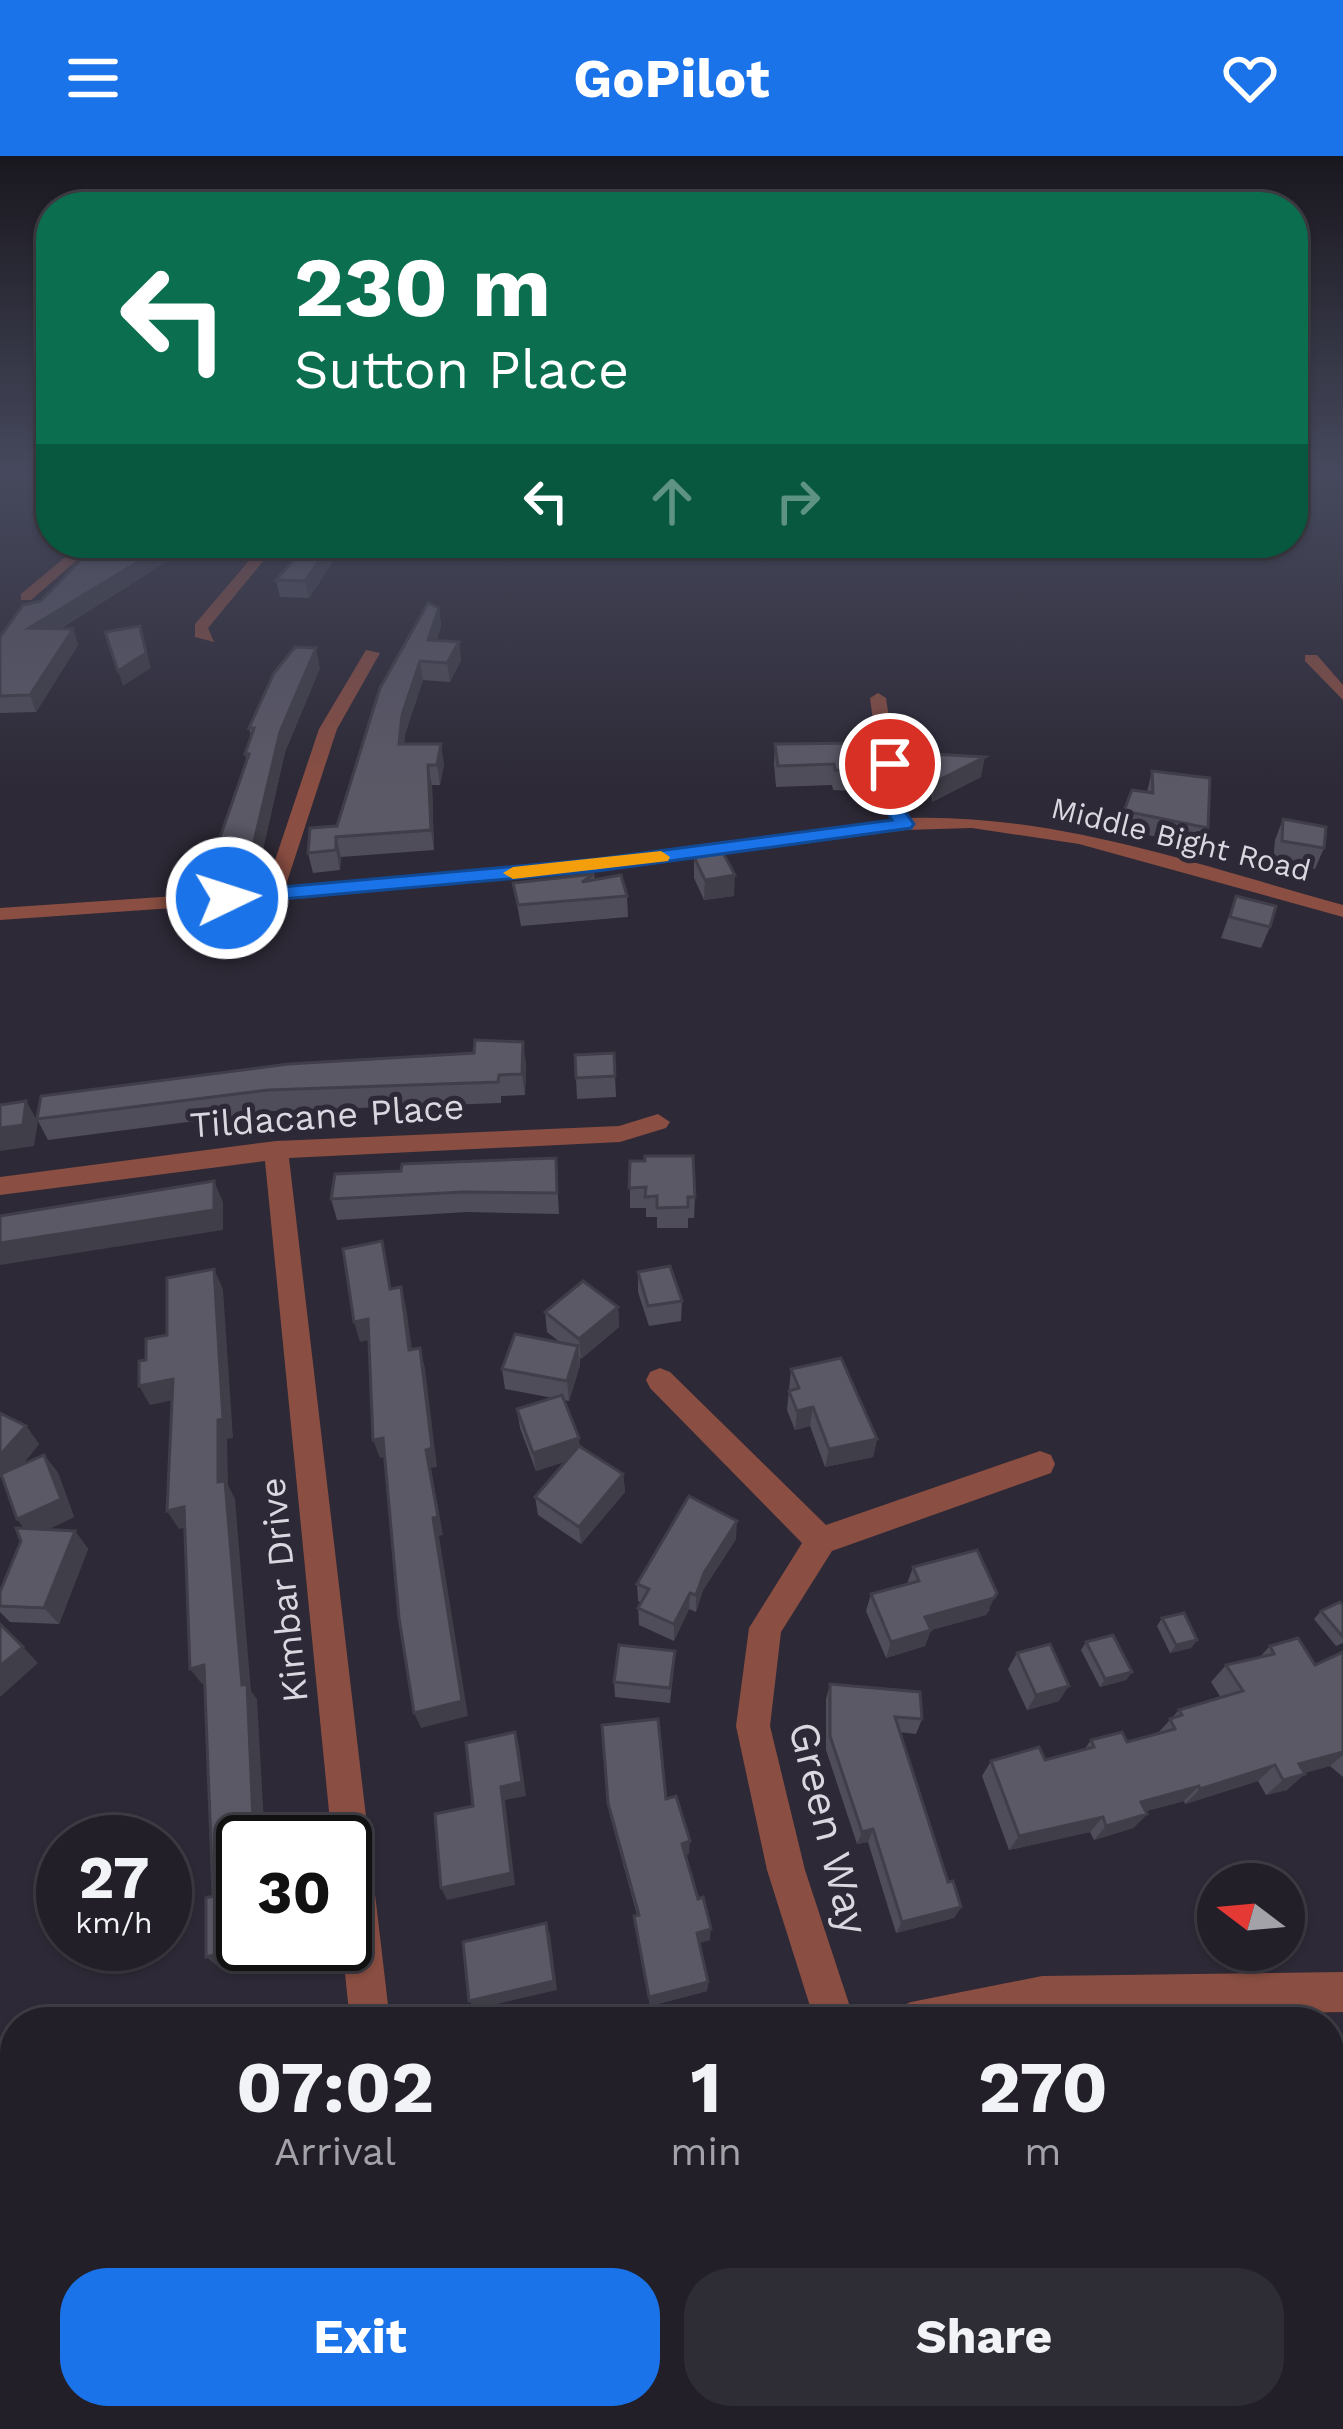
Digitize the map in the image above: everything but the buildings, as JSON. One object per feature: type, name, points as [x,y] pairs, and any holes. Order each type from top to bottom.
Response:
[{"type":"street","points":[[26,596],[50,576]]},
{"type":"street","points":[[208,639],[200,634],[200,626],[243,576]]},
{"type":"street","points":[[273,895],[328,729],[372,653]]},
{"type":"street","points":[[1311,658],[1343,695]]},
{"type":"street","points":[[878,698],[894,809],[904,824]]},
{"type":"street","name":"Middle Bight Road","points":[[0,914],[597,865],[904,824],[972,823],[1081,839],[1343,911]]},
{"type":"street","name":"Tildacane Place","points":[[0,1186],[276,1150],[620,1134],[658,1122]]},
{"type":"street","name":"Kimbar Drive","points":[[276,1150],[368,2007]]},
{"type":"street","points":[[660,1380],[821,1541],[1040,1464]]},
{"type":"street","name":"Green Way","points":[[821,1541],[765,1628],[753,1726],[785,1870],[830,2007]]},
{"type":"street","points":[[987,2007],[1042,1996],[1343,1992]]},
{"type":"slow traffic","points":[[513,873],[661,857]]},
{"type":"route","points":[[227,898],[597,865],[904,824],[894,809],[890,764]]}]
